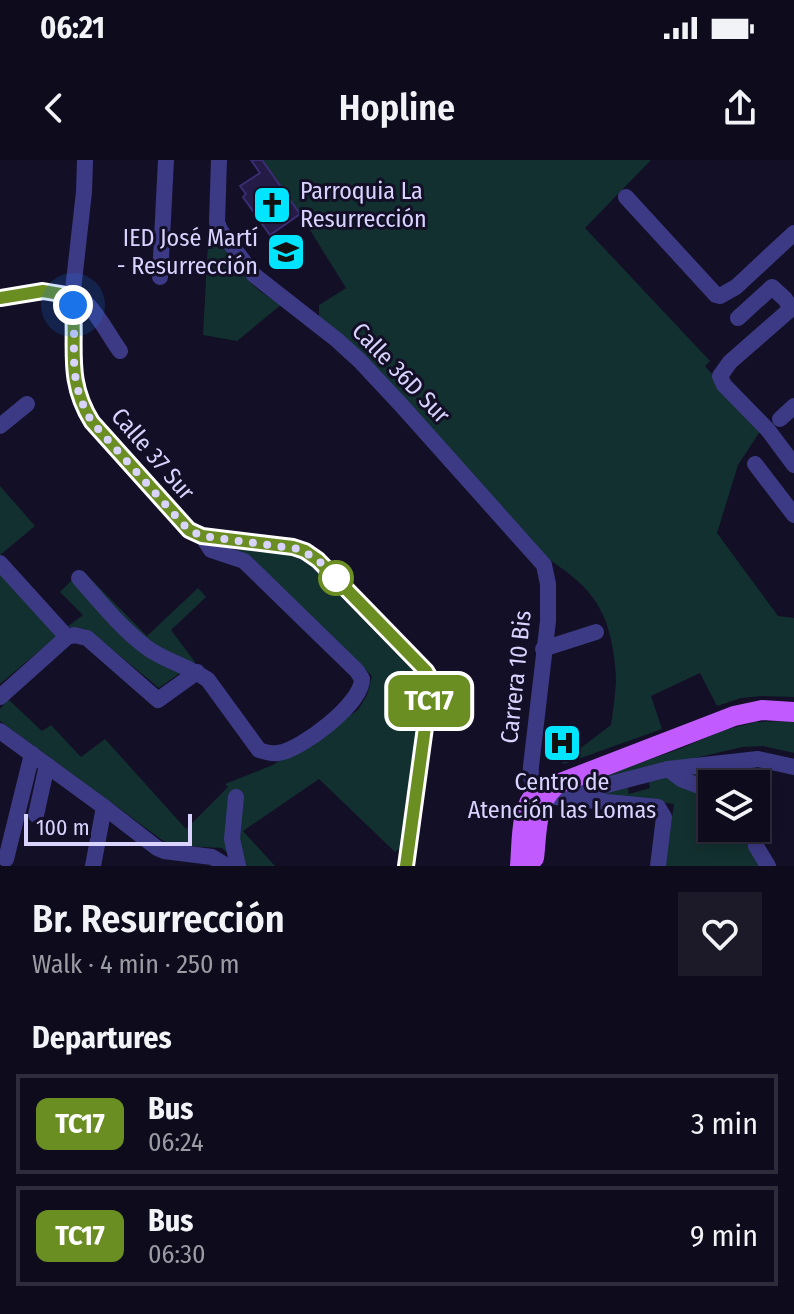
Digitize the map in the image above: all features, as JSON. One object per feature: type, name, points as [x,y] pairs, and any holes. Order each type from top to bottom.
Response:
[{"type":"main road","points":[[521,863],[549,793],[734,716],[762,710],[794,712]]},
{"type":"street","points":[[72,296],[85,160]]},
{"type":"street","points":[[160,277],[166,160]]},
{"type":"street","name":"Calle 36D Sur","points":[[219,160],[217,222],[254,275],[360,361],[544,565]]},
{"type":"street","points":[[626,197],[716,295],[724,295],[736,287],[794,233]]},
{"type":"street","points":[[736,287],[753,305]]},
{"type":"street","points":[[738,318],[772,287],[792,307],[730,362],[720,376],[724,385],[792,458]]},
{"type":"street","points":[[0,298],[43,291],[72,296],[88,305],[120,351]]},
{"type":"street","name":"Calle 37 Sur","points":[[72,296],[76,385],[92,422],[189,530],[202,536],[211,550],[218,554],[241,559],[360,675],[363,685],[350,706],[340,715],[298,745],[277,754],[259,750],[208,680],[197,672]]},
{"type":"street","points":[[0,426],[27,404]]},
{"type":"street","points":[[780,419],[794,406]]},
{"type":"street","points":[[755,464],[794,515]]},
{"type":"street","points":[[202,536],[305,551],[325,567],[429,676],[430,691],[406,866]]},
{"type":"street","points":[[0,563],[71,636],[87,638],[158,700],[197,672],[148,649],[112,617],[79,578]]},
{"type":"street","name":"Carrera 10 Bis","points":[[544,565],[548,584],[548,621],[530,774],[532,785],[549,793]]},
{"type":"street","points":[[543,649],[596,632]]},
{"type":"street","points":[[0,697],[71,636]]},
{"type":"street","points":[[0,731],[157,848],[227,866]]},
{"type":"street","points":[[6,859],[32,754]]},
{"type":"street","points":[[549,793],[668,769],[758,759],[794,767]]},
{"type":"street","points":[[36,815],[47,765]]},
{"type":"street","points":[[668,769],[681,779],[698,786]]},
{"type":"street","points":[[549,793],[660,809],[664,817],[658,866]]},
{"type":"street","points":[[236,797],[232,839],[238,866]]},
{"type":"street","points":[[93,866],[104,807]]},
{"type":"street","points":[[206,862],[232,839]]},
{"type":"street","points":[[756,842],[768,866]]},
{"type":"green space","points":[[262,160],[651,160],[585,228],[710,361],[705,366],[761,430],[738,465],[717,533],[778,616],[794,618],[794,697],[741,698],[717,706],[700,673],[651,696],[662,729],[564,764],[562,762],[611,725],[615,670],[611,638],[600,609],[583,586],[542,555],[319,317],[319,305],[346,288]]},
{"type":"green space","points":[[209,224],[245,277],[262,293],[282,304],[237,341],[203,335]]},
{"type":"green space","points":[[0,486],[35,526],[0,555]]},
{"type":"green space","points":[[236,549],[299,554],[414,672],[420,683],[421,695],[399,849],[395,852],[319,779],[243,831],[275,866],[241,866],[222,848],[169,845],[0,721],[0,709],[8,699],[42,731],[51,725],[81,757],[105,739],[186,829],[228,787],[225,784],[273,765],[358,710],[367,695],[372,676],[251,558]]},
{"type":"green space","points":[[82,570],[147,636],[198,588],[206,597],[171,630],[195,662],[159,688],[92,633],[67,627],[83,615],[60,592]]},
{"type":"green space","points":[[0,572],[57,636],[0,684]]},
{"type":"green space","points":[[756,722],[794,722],[794,753],[763,746],[742,747],[572,787],[724,730]]},
{"type":"green space","points":[[756,764],[755,770],[713,770]]},
{"type":"green space","points":[[698,772],[698,842],[758,842],[765,866],[665,866],[674,804],[599,793],[627,785],[629,794],[650,788],[648,779]]},
{"type":"building","name":"Parroquia La Resurrección","points":[[251,160],[262,160],[300,214],[270,235],[243,197],[246,194],[240,186],[260,173]]},
{"type":"bus line","name":"TC17","points":[[0,298],[43,291],[72,296],[74,375],[87,413],[189,530],[202,536],[305,551],[318,560],[426,671],[430,691],[406,866]]},
{"type":"place","name":"Parroquia La Resurrección","points":[[272,205]]},
{"type":"place","name":"IED José Martí - Resurrección","points":[[286,252]]},
{"type":"place","name":"Centro de Atención las Lomas","points":[[562,743]]},
{"type":"route","points":[[73,305],[74,375],[87,413],[182,523],[202,536],[305,551],[336,578]]}]
